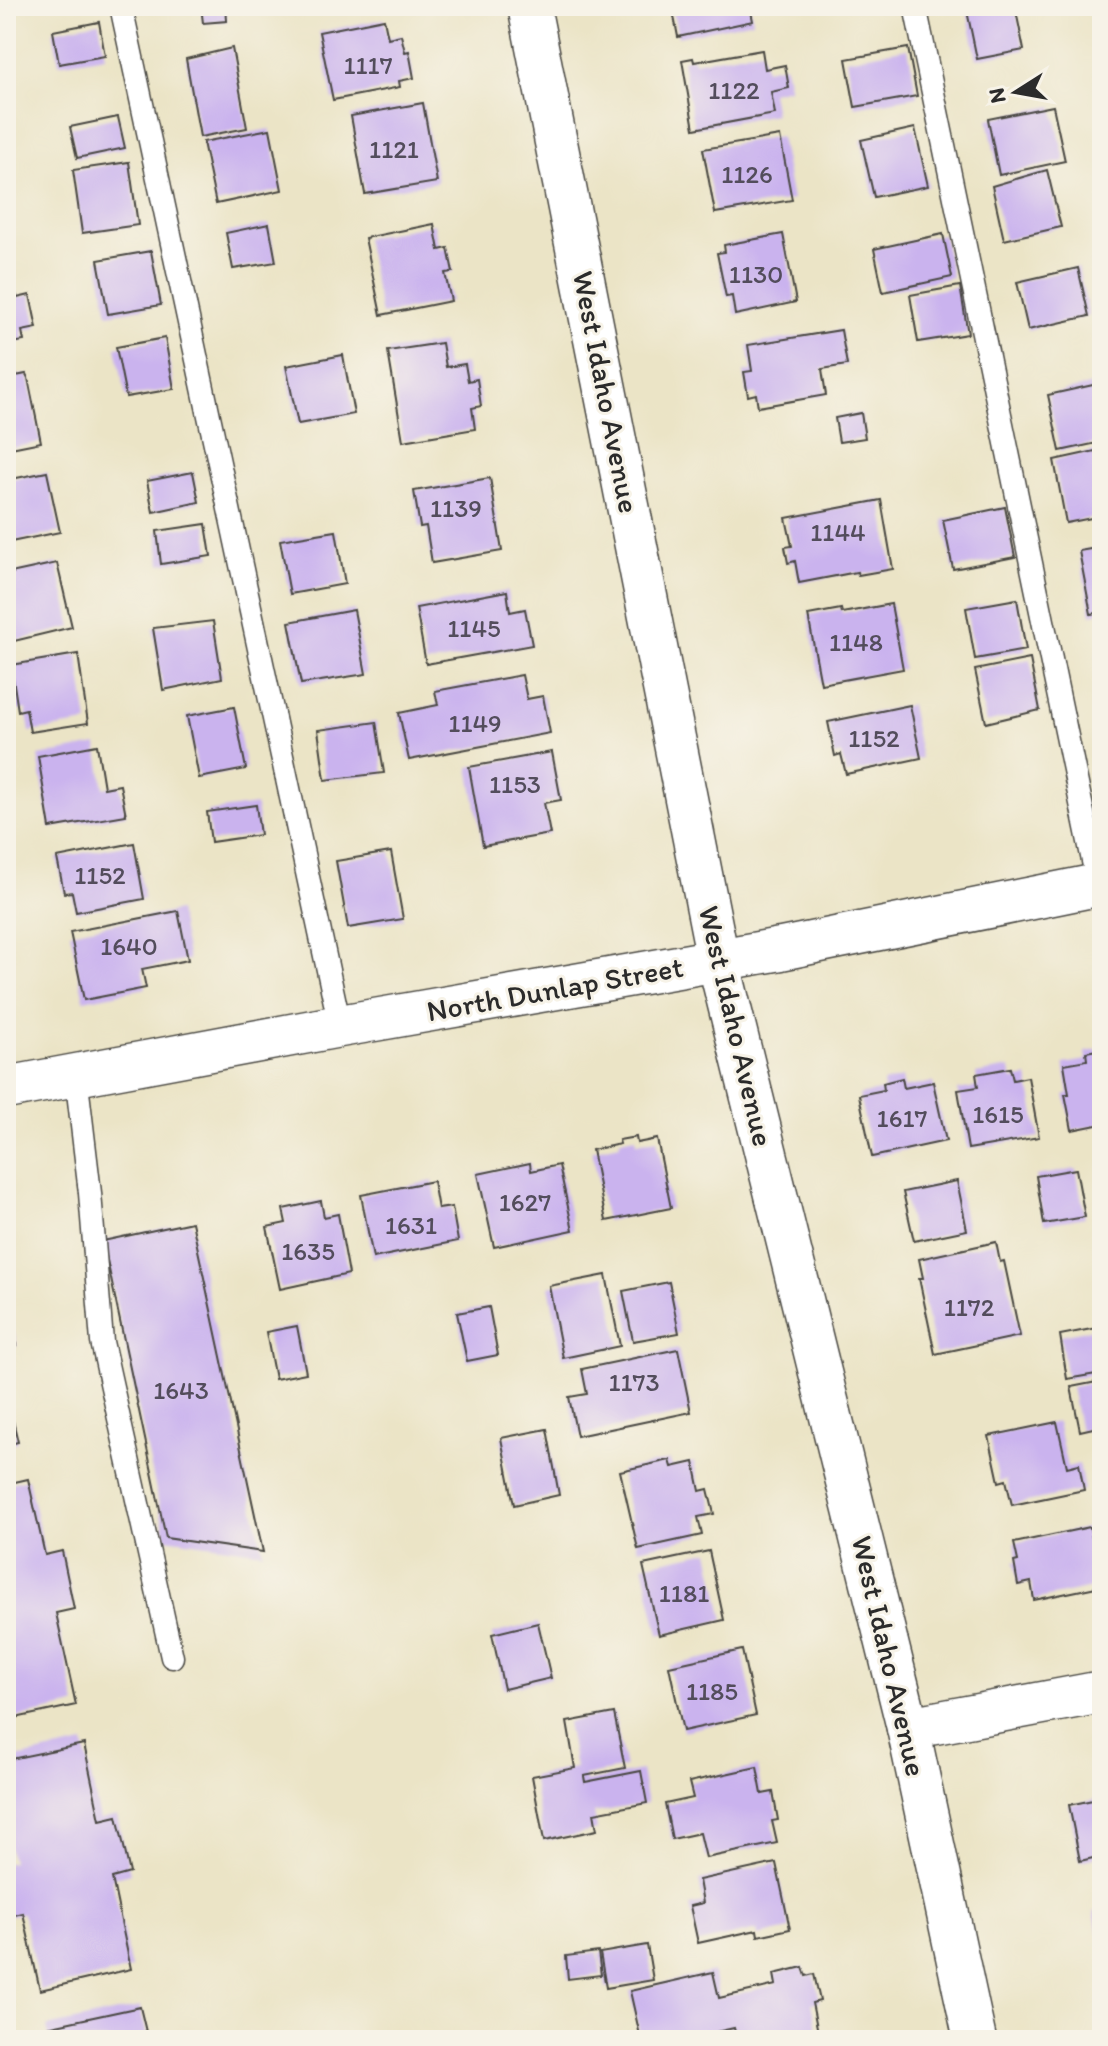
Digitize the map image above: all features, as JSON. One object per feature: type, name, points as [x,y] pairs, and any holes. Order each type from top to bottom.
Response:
[{"type":"street","name":"West Idaho Avenue","points":[[529,6],[718,960],[908,1728],[975,2040]]},
{"type":"street","name":"North Dunlap Street","points":[[6,1088],[340,1026],[659,972],[1100,885]]},
{"type":"street","points":[[908,1728],[1102,1692]]},
{"type":"lane","points":[[121,6],[340,1026]]},
{"type":"lane","points":[[915,6],[1100,885]]},
{"type":"lane","points":[[76,1075],[90,1193],[102,1342],[172,1657]]},
{"type":"building","points":[[201,6],[226,6],[227,21],[203,23]]},
{"type":"building","points":[[672,6],[750,6],[753,21],[678,37]]},
{"type":"building","points":[[966,6],[1015,6],[1024,50],[977,59]]},
{"type":"building","points":[[384,19],[388,38],[401,35],[405,52],[409,51],[414,78],[399,81],[400,87],[333,100],[319,32]]},
{"type":"building","points":[[99,22],[105,56],[59,64],[53,31]]},
{"type":"building","points":[[232,48],[247,128],[200,137],[186,59]]},
{"type":"building","points":[[908,48],[917,96],[855,107],[846,59]]},
{"type":"building","points":[[762,50],[765,69],[785,65],[789,88],[771,92],[775,114],[694,129],[682,60],[693,58],[694,62]]},
{"type":"building","points":[[423,103],[437,182],[365,194],[351,116]]},
{"type":"building","points":[[1053,106],[1065,161],[999,175],[988,119]]},
{"type":"building","points":[[118,117],[125,148],[77,158],[70,127]]},
{"type":"building","points":[[915,128],[928,186],[874,197],[861,140]]},
{"type":"building","points":[[270,129],[282,190],[216,204],[203,142]]},
{"type":"building","points":[[780,136],[792,200],[715,213],[703,149]]},
{"type":"building","points":[[129,162],[138,225],[82,233],[73,170]]},
{"type":"building","points":[[1047,170],[1061,227],[1004,240],[992,186]]},
{"type":"building","points":[[269,224],[276,262],[233,269],[226,233]]},
{"type":"building","points":[[434,224],[439,250],[448,248],[453,272],[445,273],[451,301],[381,315],[365,238]]},
{"type":"building","points":[[783,234],[796,302],[735,315],[732,296],[726,297],[717,253],[725,252],[724,245]]},
{"type":"building","points":[[943,234],[952,277],[883,292],[874,249]]},
{"type":"building","points":[[151,251],[161,305],[108,314],[98,260]]},
{"type":"building","points":[[1078,268],[1089,316],[1028,330],[1017,282]]},
{"type":"building","points":[[13,280],[17,298],[30,295],[37,328],[22,331],[24,341],[6,344],[6,281]]},
{"type":"building","points":[[960,286],[968,334],[918,342],[910,295]]},
{"type":"building","points":[[841,330],[847,365],[822,369],[826,395],[758,407],[756,394],[748,396],[744,372],[752,371],[748,345]]},
{"type":"building","points":[[165,338],[174,389],[126,397],[116,347]]},
{"type":"building","points":[[442,343],[446,367],[465,364],[468,381],[477,379],[481,406],[472,408],[475,429],[403,441],[388,351]]},
{"type":"building","points":[[343,355],[354,414],[298,424],[286,366]]},
{"type":"building","points":[[26,374],[41,442],[6,449],[6,378]]},
{"type":"building","points":[[1102,383],[1102,442],[1060,451],[1048,395]]},
{"type":"building","points":[[861,413],[865,438],[839,442],[835,418]]},
{"type":"building","points":[[1100,450],[1102,516],[1066,523],[1054,460]]},
{"type":"building","points":[[47,472],[60,532],[6,543],[6,480]]},
{"type":"building","points":[[193,472],[199,502],[153,512],[147,481]]},
{"type":"building","points":[[490,478],[502,551],[432,563],[426,526],[420,527],[414,491]]},
{"type":"building","points":[[881,500],[893,569],[799,583],[795,561],[788,563],[785,547],[792,546],[786,518]]},
{"type":"building","points":[[1005,507],[1015,557],[953,569],[943,520]]},
{"type":"building","points":[[206,524],[211,556],[161,564],[157,531]]},
{"type":"building","points":[[336,531],[345,584],[290,594],[280,540]]},
{"type":"building","points":[[1102,547],[1102,612],[1091,614],[1079,551]]},
{"type":"building","points":[[57,563],[72,627],[6,643],[6,574]]},
{"type":"building","points":[[507,591],[510,612],[525,609],[532,645],[426,664],[416,608]]},
{"type":"building","points":[[1017,599],[1026,650],[975,659],[966,608]]},
{"type":"building","points":[[891,604],[903,669],[821,684],[808,615],[841,609],[842,613]]},
{"type":"building","points":[[354,610],[366,674],[301,684],[289,622]]},
{"type":"building","points":[[213,621],[222,678],[163,690],[153,628]]},
{"type":"building","points":[[78,654],[88,723],[30,732],[26,709],[18,711],[11,665]]},
{"type":"building","points":[[1102,654],[1102,677],[1101,677],[1096,655]]},
{"type":"building","points":[[1030,659],[1040,710],[986,723],[975,670]]},
{"type":"building","points":[[522,675],[527,699],[543,696],[550,733],[409,760],[399,713],[438,705],[435,691]]},
{"type":"building","points":[[910,705],[921,758],[846,774],[841,754],[835,756],[828,722]]},
{"type":"building","points":[[234,707],[246,769],[199,778],[187,716]]},
{"type":"building","points":[[376,722],[384,773],[325,780],[318,730]]},
{"type":"building","points":[[97,745],[104,788],[120,785],[126,815],[50,828],[38,756]]},
{"type":"building","points":[[552,752],[561,800],[544,803],[550,834],[483,846],[469,767]]},
{"type":"building","points":[[256,805],[260,835],[211,842],[207,812]]},
{"type":"building","points":[[134,843],[144,899],[76,912],[72,892],[64,893],[57,858]]},
{"type":"building","points":[[391,852],[403,919],[348,928],[336,861]]},
{"type":"building","points":[[178,911],[188,960],[142,969],[146,988],[84,1000],[70,932]]},
{"type":"building","points":[[1102,1049],[1102,1124],[1072,1130],[1065,1094],[1069,1094],[1064,1064],[1087,1060],[1086,1052]]},
{"type":"building","points":[[1010,1068],[1013,1080],[1028,1077],[1039,1137],[968,1149],[958,1090],[978,1087],[976,1074]]},
{"type":"building","points":[[902,1078],[904,1088],[933,1082],[946,1141],[872,1157],[859,1095],[884,1090],[883,1083]]},
{"type":"building","points":[[636,1137],[637,1143],[657,1139],[671,1208],[606,1221],[592,1150]]},
{"type":"building","points":[[530,1163],[531,1171],[559,1165],[573,1230],[494,1247],[478,1174]]},
{"type":"building","points":[[1076,1169],[1085,1217],[1044,1224],[1036,1176]]},
{"type":"building","points":[[433,1181],[438,1209],[452,1207],[458,1241],[373,1258],[361,1195]]},
{"type":"building","points":[[957,1181],[967,1230],[914,1241],[903,1192]]},
{"type":"building","points":[[321,1201],[324,1217],[338,1214],[349,1274],[280,1289],[267,1227],[286,1223],[283,1209]]},
{"type":"building","points":[[192,1222],[263,1552],[166,1538],[103,1241]]},
{"type":"building","points":[[996,1242],[1000,1262],[1004,1261],[1020,1336],[935,1354],[919,1278],[923,1278],[919,1259]]},
{"type":"building","points":[[606,1275],[620,1346],[563,1358],[549,1286]]},
{"type":"building","points":[[669,1282],[679,1333],[633,1341],[623,1291]]},
{"type":"building","points":[[6,1300],[17,1346],[6,1349]]},
{"type":"building","points":[[489,1307],[498,1355],[467,1361],[457,1313]]},
{"type":"building","points":[[297,1326],[306,1373],[275,1379],[266,1332]]},
{"type":"building","points":[[1102,1327],[1102,1373],[1067,1379],[1060,1335]]},
{"type":"building","points":[[678,1349],[691,1412],[577,1436],[569,1397],[587,1394],[582,1369]]},
{"type":"building","points":[[1102,1381],[1102,1426],[1080,1431],[1071,1387]]},
{"type":"building","points":[[6,1391],[18,1442],[6,1445]]},
{"type":"building","points":[[1057,1422],[1067,1467],[1079,1464],[1084,1490],[1012,1505],[1006,1480],[999,1482],[989,1436]]},
{"type":"building","points":[[547,1429],[559,1495],[514,1505],[501,1438]]},
{"type":"building","points":[[670,1460],[672,1467],[694,1462],[700,1491],[708,1489],[714,1514],[698,1517],[702,1535],[638,1549],[620,1471]]},
{"type":"building","points":[[28,1479],[45,1555],[62,1551],[74,1609],[56,1613],[76,1705],[6,1720],[6,1484]]},
{"type":"building","points":[[1090,1527],[1101,1586],[1034,1600],[1031,1582],[1018,1585],[1014,1543]]},
{"type":"building","points":[[709,1551],[724,1620],[659,1635],[643,1565]]},
{"type":"building","points":[[538,1623],[551,1678],[504,1689],[492,1634]]},
{"type":"building","points":[[742,1650],[756,1715],[683,1731],[669,1666]]},
{"type":"building","points":[[614,1713],[625,1768],[584,1776],[585,1782],[641,1771],[647,1803],[594,1813],[597,1830],[544,1841],[532,1776],[575,1768],[567,1722]]},
{"type":"building","points":[[84,1744],[100,1820],[117,1816],[130,1873],[112,1878],[131,1969],[40,1990],[23,1913],[6,1917],[6,1863],[12,1862],[6,1833],[6,1760]]},
{"type":"building","points":[[757,1767],[762,1794],[773,1792],[778,1820],[772,1821],[777,1843],[706,1858],[700,1833],[672,1839],[665,1804],[693,1798],[689,1782]]},
{"type":"building","points":[[1102,1798],[1102,1856],[1080,1861],[1069,1805]]},
{"type":"building","points":[[776,1863],[790,1929],[758,1936],[757,1930],[698,1943],[690,1906],[703,1903],[699,1880]]},
{"type":"building","points":[[1102,1910],[1102,1933],[1098,1934],[1094,1911]]},
{"type":"building","points":[[647,1945],[653,1980],[606,1988],[600,1953]]},
{"type":"building","points":[[598,1952],[601,1975],[568,1979],[566,1956]]},
{"type":"building","points":[[803,1967],[806,1976],[814,1974],[820,2001],[812,2003],[819,2037],[807,2040],[737,2040],[734,2028],[681,2040],[641,2040],[630,1991],[713,1972],[719,1998],[776,1985],[774,1974]]},
{"type":"building","points":[[140,2007],[148,2040],[50,2040],[47,2027]]}]
